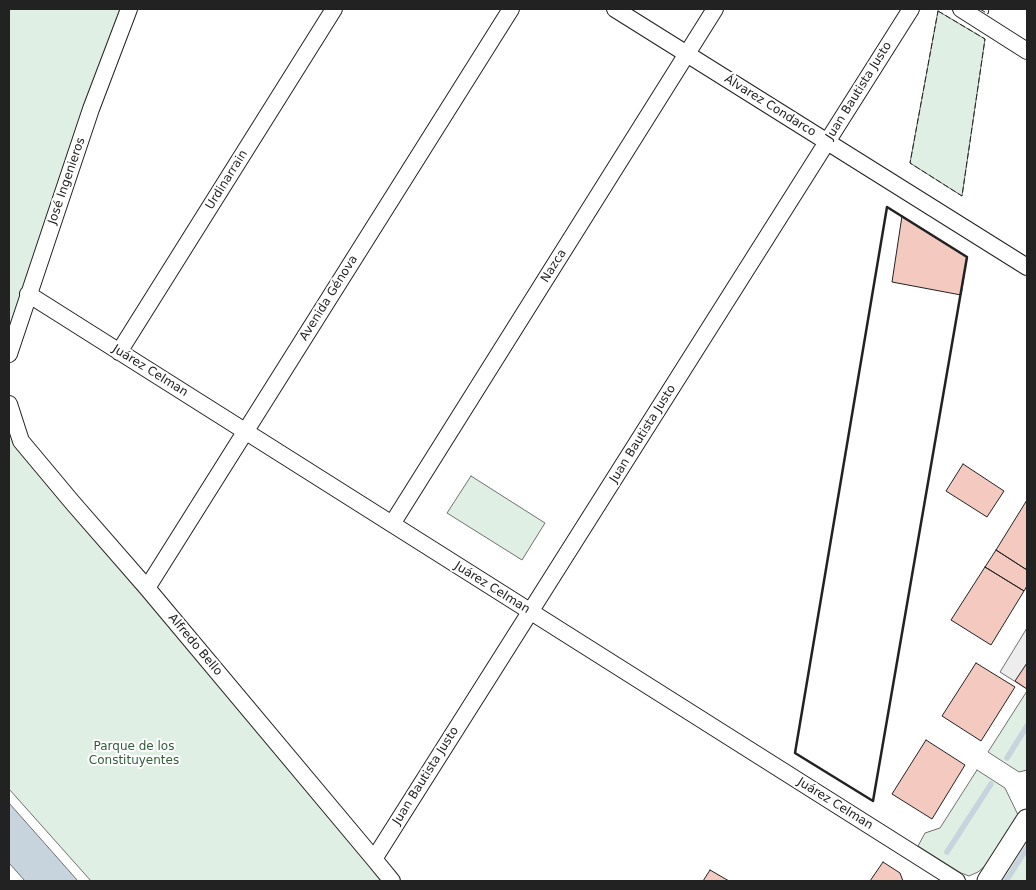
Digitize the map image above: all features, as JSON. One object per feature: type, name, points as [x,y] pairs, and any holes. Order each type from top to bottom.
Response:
[{"type":"street","name":"José Ingenieros","points":[[9,354],[91,109],[129,9]]},
{"type":"street","name":"Urdinarrain","points":[[119,352],[334,9]]},
{"type":"street","name":"Avenida Génova","points":[[148,588],[511,9]]},
{"type":"street","name":"Álvarez Condarco","points":[[615,9],[1027,267]]},
{"type":"street","name":"Nazca","points":[[392,524],[715,9]]},
{"type":"street","name":"Juan Bautista Justo","points":[[374,859],[911,9]]},
{"type":"street","points":[[961,9],[1027,51]]},
{"type":"street","name":"Juárez Celman","points":[[28,294],[957,881]]},
{"type":"street","name":"Alfredo Bello","points":[[9,404],[21,441],[148,588],[392,881]]},
{"type":"street","points":[[988,881],[1027,820]]},
{"type":"green space","points":[[9,9],[129,9],[9,354]]},
{"type":"green space","points":[[938,11],[985,39],[962,196],[910,163]]},
{"type":"green space","name":"Parque de los Constituyentes","points":[[9,404],[21,441],[392,881],[91,881],[9,789]]},
{"type":"green space","points":[[471,476],[545,523],[522,560],[447,513]]},
{"type":"green space","points":[[1027,691],[1027,770],[1019,772],[988,752]]},
{"type":"green space","points":[[977,770],[1005,788],[1019,817],[992,860],[978,872],[969,876],[918,846],[925,833],[940,828]]},
{"type":"green space","points":[[1027,820],[1027,881],[988,881]]},
{"type":"shaded area","points":[[1027,628],[1027,689],[1000,672]]},
{"type":"shaded area","points":[[9,803],[78,881],[25,881],[9,863]]},
{"type":"building","points":[[902,216],[967,257],[961,295],[892,282]]},
{"type":"building","points":[[963,464],[1004,491],[987,517],[946,491]]},
{"type":"building","points":[[1027,500],[1027,570],[996,550]]},
{"type":"building","points":[[996,550],[1027,570],[1027,586],[1024,591],[985,567]]},
{"type":"building","points":[[985,567],[1024,591],[991,645],[951,620]]},
{"type":"building","points":[[976,663],[1015,687],[981,741],[942,716]]},
{"type":"building","points":[[1027,663],[1027,689],[1015,681]]},
{"type":"building","points":[[926,740],[965,765],[932,819],[892,794]]},
{"type":"building","points":[[883,862],[900,873],[903,881],[870,881]]},
{"type":"building","points":[[710,870],[729,881],[703,881]]},
{"type":"waterway","points":[[1007,758],[1027,726]]},
{"type":"waterway","points":[[947,852],[991,784]]},
{"type":"waterway","points":[[1006,881],[1027,848]]},
{"type":"fence","points":[[980,9],[988,14],[989,9]]},
{"type":"fence","points":[[938,11],[985,39],[962,196],[910,163],[938,11]]},
{"type":"wall","points":[[887,207],[967,257],[873,801],[795,753],[887,207]]}]
